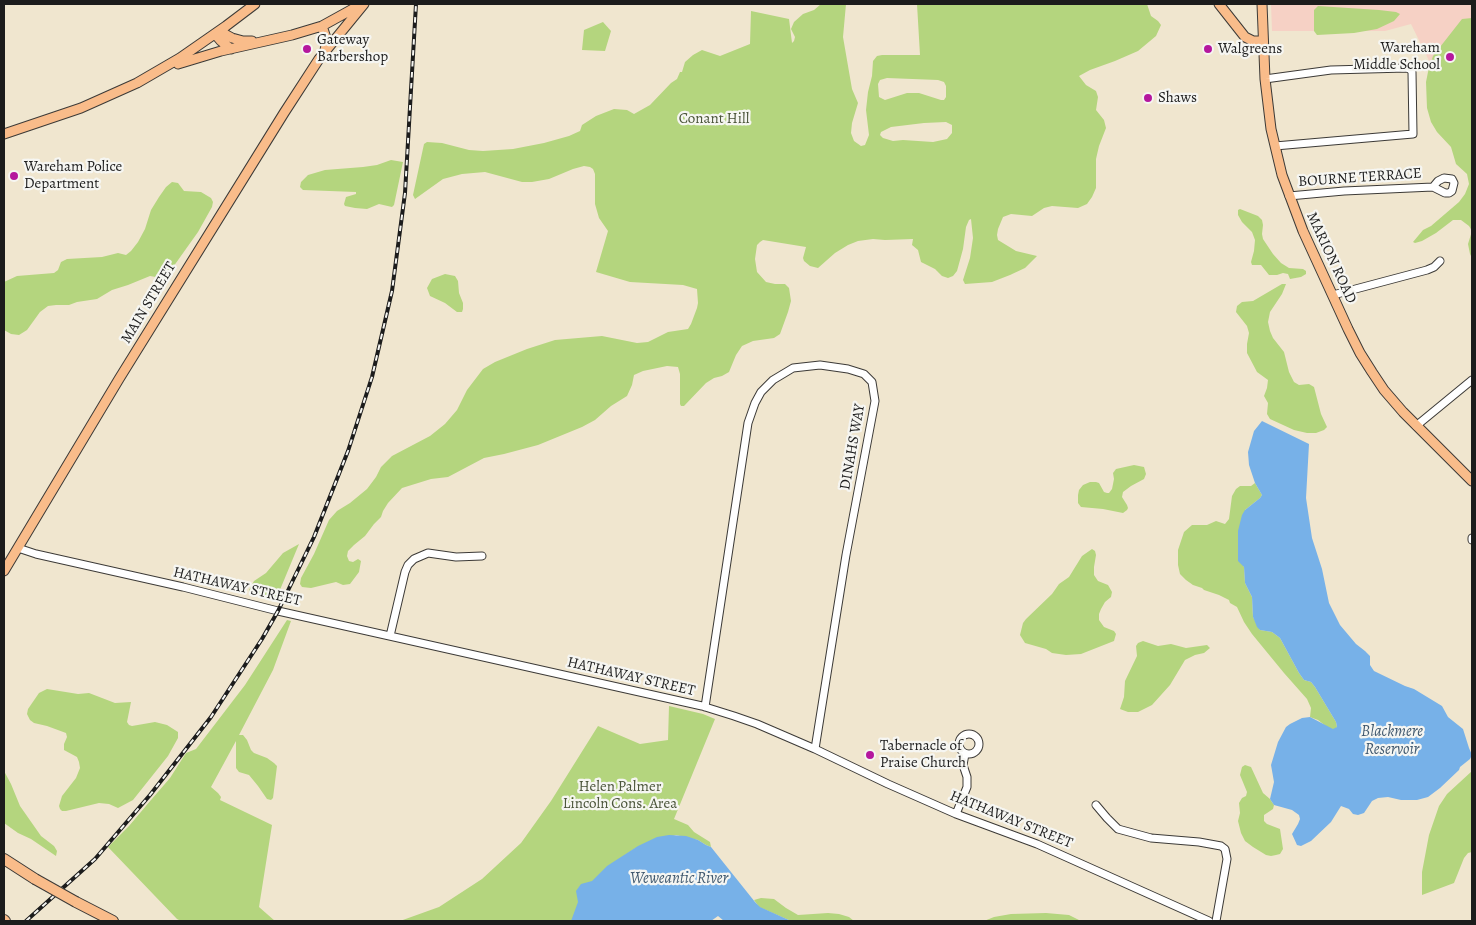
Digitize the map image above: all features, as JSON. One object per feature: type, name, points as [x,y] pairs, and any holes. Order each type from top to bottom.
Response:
[{"type":"highway","points":[[4,858],[35,879],[113,921]]},
{"type":"main road","points":[[4,134],[81,108],[138,83],[217,33],[254,4]]},
{"type":"main road","points":[[155,73],[192,59],[292,35],[326,24],[363,4]]},
{"type":"main road","name":"MAIN STREET","points":[[4,571],[90,426],[284,113],[324,53],[363,4]]},
{"type":"main road","points":[[1219,4],[1245,37],[1253,41],[1263,41]]},
{"type":"main road","name":"MARION ROAD","points":[[1262,4],[1265,79],[1271,129],[1289,196],[1303,231],[1360,353],[1384,390],[1416,426],[1472,481]]},
{"type":"main road","points":[[326,24],[335,33],[332,43]]},
{"type":"main road","points":[[324,53],[327,41],[326,24]]},
{"type":"main road","points":[[217,33],[243,41],[267,41]]},
{"type":"main road","points":[[217,33],[221,42],[231,49]]},
{"type":"street","points":[[1265,79],[1331,70],[1406,68],[1412,72],[1412,134],[1275,146]]},
{"type":"street","name":"BOURNE TERRACE","points":[[1289,196],[1434,186]]},
{"type":"street","points":[[1333,295],[1427,270],[1440,262]]},
{"type":"street","name":"DINAHS WAY","points":[[705,707],[748,423],[755,403],[773,380],[793,368],[820,365],[848,369],[864,374],[872,382],[875,401],[846,555],[815,749]]},
{"type":"street","points":[[1416,426],[1472,380]]},
{"type":"street","name":"HATHAWAY STREET","points":[[18,548],[120,574],[705,707],[757,724],[956,814],[1037,844],[1209,921]]},
{"type":"street","points":[[390,636],[405,572],[408,565],[414,559],[428,553],[456,557],[482,556]]},
{"type":"street","points":[[956,814],[967,788],[964,765],[965,754]]},
{"type":"street","points":[[1096,805],[1118,829],[1151,838],[1199,842],[1221,846],[1225,849],[1227,859],[1216,921]]},
{"type":"shaded area","name":"Wareham Middle School","points":[[1271,4],[1472,4],[1472,117],[1440,83],[1411,24],[1385,31],[1272,31]]},
{"type":"green space","name":"Conant Hill","points":[[821,4],[846,4],[843,37],[852,89],[858,103],[851,133],[854,141],[861,146],[865,145],[869,135],[866,110],[873,61],[877,56],[882,55],[920,55],[917,4],[1147,4],[1151,16],[1161,25],[1156,36],[1138,51],[1079,76],[1086,85],[1096,91],[1098,97],[1096,110],[1104,120],[1106,128],[1096,159],[1096,188],[1087,204],[1078,208],[1052,206],[1044,208],[1032,216],[1011,214],[1003,217],[998,229],[998,240],[1016,251],[1037,256],[1025,268],[992,282],[965,284],[963,280],[970,258],[973,238],[971,219],[966,227],[957,271],[948,278],[921,262],[918,250],[912,245],[913,239],[858,241],[835,253],[818,268],[810,266],[804,261],[806,247],[763,240],[757,245],[755,259],[757,272],[766,282],[785,284],[789,288],[791,301],[780,334],[774,338],[753,341],[742,346],[729,372],[706,383],[684,406],[680,404],[680,374],[678,367],[667,366],[643,371],[634,375],[627,396],[611,406],[595,420],[582,427],[538,445],[484,458],[448,477],[431,479],[402,488],[388,503],[381,517],[365,536],[348,551],[349,561],[353,562],[358,559],[361,561],[359,572],[350,584],[343,585],[336,582],[311,588],[302,587],[300,584],[301,578],[329,520],[337,511],[367,489],[381,467],[392,456],[430,436],[445,424],[457,410],[467,390],[483,369],[527,349],[555,340],[602,336],[637,343],[648,342],[668,332],[688,329],[697,308],[697,289],[683,285],[630,282],[596,272],[608,231],[599,218],[595,204],[595,174],[590,167],[584,166],[549,179],[532,182],[522,182],[485,172],[462,174],[443,179],[415,199],[413,195],[424,144],[427,142],[442,143],[469,150],[483,151],[513,149],[569,136],[580,131],[582,125],[596,116],[614,109],[627,110],[634,114],[650,105],[677,79],[680,72],[682,72],[685,62],[693,55],[702,50],[720,56],[750,44],[751,11],[789,19],[792,43],[795,37],[791,29],[794,22],[803,14],[814,10]],"holes":[[[887,78],[938,80],[944,82],[946,86],[946,97],[944,100],[941,100],[919,93],[907,93],[885,100],[879,97],[878,84],[880,80]],[[946,122],[952,125],[952,133],[947,139],[933,142],[893,141],[880,135],[881,132],[891,127]]]},
{"type":"green space","points":[[1318,6],[1379,10],[1400,14],[1394,21],[1377,29],[1354,33],[1317,35],[1314,31],[1314,10]]},
{"type":"green space","points":[[1472,18],[1472,231],[1461,220],[1453,220],[1436,233],[1415,243],[1413,242],[1423,230],[1431,226],[1459,202],[1469,184],[1467,174],[1456,164],[1451,147],[1437,132],[1431,122],[1427,108],[1426,82],[1433,56],[1462,19]]},
{"type":"green space","points":[[603,22],[611,31],[605,51],[582,50],[584,30]]},
{"type":"green space","points":[[391,160],[403,162],[392,207],[379,204],[367,209],[345,206],[346,197],[356,194],[356,192],[303,190],[300,187],[301,182],[308,175],[325,170],[377,165]]},
{"type":"green space","points":[[172,182],[178,183],[184,191],[201,192],[211,198],[213,202],[198,232],[166,277],[150,276],[112,290],[97,299],[69,305],[48,306],[40,312],[27,330],[19,335],[11,334],[4,330],[4,282],[17,276],[54,273],[58,270],[61,262],[67,259],[102,257],[118,253],[126,255],[138,242],[145,229],[151,210],[166,187]]},
{"type":"green space","points":[[1240,209],[1258,216],[1262,220],[1263,239],[1281,263],[1289,268],[1303,269],[1306,271],[1306,274],[1290,279],[1288,274],[1269,275],[1261,265],[1252,265],[1255,240],[1252,232],[1238,215],[1238,210]]},
{"type":"green space","points":[[1472,231],[1472,258],[1468,244]]},
{"type":"green space","points":[[445,274],[455,276],[458,281],[459,293],[463,303],[462,312],[457,312],[445,303],[430,296],[427,288],[432,279]]},
{"type":"green space","points":[[1282,284],[1286,284],[1270,312],[1268,322],[1270,331],[1284,352],[1289,372],[1294,382],[1299,385],[1309,384],[1314,387],[1321,414],[1327,427],[1316,433],[1294,430],[1270,419],[1267,414],[1268,403],[1264,396],[1268,380],[1257,372],[1247,353],[1249,333],[1247,326],[1236,312],[1237,306],[1242,302],[1253,301]]},
{"type":"green space","points":[[1134,465],[1144,467],[1146,474],[1144,479],[1123,492],[1122,497],[1128,508],[1123,513],[1081,507],[1078,503],[1079,490],[1083,485],[1096,482],[1099,483],[1104,492],[1109,493],[1114,479],[1113,473],[1116,469]]},
{"type":"green space","points":[[1255,483],[1262,495],[1245,510],[1243,565],[1245,583],[1252,597],[1253,617],[1260,630],[1272,632],[1280,638],[1304,680],[1311,682],[1315,687],[1336,722],[1337,727],[1333,730],[1310,717],[1311,708],[1307,699],[1252,634],[1237,607],[1219,595],[1193,585],[1180,574],[1178,550],[1184,532],[1192,525],[1207,525],[1216,521],[1225,524],[1229,519],[1232,496],[1236,489],[1240,486],[1251,486]]},
{"type":"green space","points":[[299,544],[277,597],[251,594],[249,590],[254,581],[266,573],[283,553]]},
{"type":"green space","points":[[1092,549],[1096,555],[1094,575],[1098,581],[1108,585],[1112,592],[1111,597],[1101,609],[1099,620],[1104,627],[1114,631],[1116,634],[1114,641],[1081,654],[1066,655],[1052,653],[1046,649],[1025,643],[1020,635],[1023,623],[1052,594],[1059,584],[1069,577],[1082,556]]},
{"type":"green space","points":[[287,620],[291,621],[273,670],[239,735],[243,735],[254,753],[267,758],[277,766],[273,798],[271,800],[267,799],[249,775],[239,772],[236,768],[236,741],[211,787],[221,797],[220,800],[272,825],[259,907],[275,921],[181,921],[108,847],[129,826],[170,778],[186,753],[196,749],[245,685]]},
{"type":"green space","points":[[1143,641],[1158,646],[1171,644],[1186,648],[1207,645],[1210,648],[1204,653],[1185,660],[1170,685],[1152,705],[1138,712],[1128,712],[1120,709],[1124,697],[1125,681],[1137,656],[1136,646]]},
{"type":"green space","points":[[47,689],[78,694],[89,693],[115,703],[131,702],[127,722],[129,725],[155,722],[167,725],[178,732],[178,738],[168,756],[133,800],[118,808],[109,804],[99,803],[66,811],[60,809],[62,796],[76,778],[80,768],[77,757],[64,750],[66,733],[34,723],[27,714],[28,709],[39,693]]},
{"type":"green space","name":"Helen Palmer Lincoln Cons. Area","points":[[669,706],[703,714],[715,719],[674,819],[688,825],[694,832],[710,842],[711,847],[698,840],[676,835],[634,849],[615,862],[622,921],[400,921],[439,907],[482,879],[521,843],[551,801],[598,726],[640,744],[668,740]]},
{"type":"green space","points":[[1245,765],[1251,767],[1263,793],[1274,805],[1273,809],[1264,815],[1264,821],[1280,829],[1283,849],[1280,854],[1266,855],[1245,841],[1241,833],[1238,821],[1240,813],[1239,803],[1246,796],[1247,792],[1240,775],[1242,767]]},
{"type":"green space","points":[[4,771],[20,806],[41,836],[54,846],[57,851],[56,856],[4,823]]},
{"type":"green space","points":[[1472,771],[1472,852],[1468,853],[1464,858],[1454,883],[1422,895],[1422,872],[1429,835],[1439,806],[1447,794]]},
{"type":"green space","points":[[761,898],[774,899],[798,915],[839,914],[849,917],[854,921],[791,921],[759,907],[754,900]]},
{"type":"green space","points":[[1046,913],[1069,915],[1081,921],[984,921],[1011,914]]},
{"type":"water","name":"Blackmere Reservoir","points":[[1262,421],[1309,444],[1306,498],[1312,538],[1322,569],[1329,603],[1340,625],[1356,644],[1370,656],[1370,665],[1374,671],[1414,689],[1442,706],[1448,717],[1463,729],[1472,755],[1459,770],[1428,797],[1417,800],[1401,800],[1388,797],[1378,798],[1372,801],[1364,813],[1358,815],[1341,806],[1331,822],[1311,841],[1301,846],[1297,845],[1292,834],[1300,819],[1299,815],[1292,810],[1274,805],[1270,799],[1274,782],[1271,765],[1278,742],[1286,727],[1290,724],[1302,718],[1310,717],[1333,729],[1337,727],[1336,722],[1315,687],[1311,682],[1304,680],[1299,673],[1280,638],[1272,632],[1260,630],[1257,627],[1253,617],[1252,597],[1245,583],[1244,567],[1238,561],[1238,531],[1242,515],[1262,495],[1255,483],[1249,465],[1248,452],[1254,431]]},
{"type":"water","name":"Weweantic River","points":[[669,835],[686,836],[711,847],[760,907],[791,921],[724,921],[718,916],[711,921],[571,921],[578,902],[576,891],[581,884],[592,881],[607,866],[638,846],[657,837]]},
{"type":"railway","points":[[26,921],[95,859],[150,795],[211,717],[262,639],[278,611],[314,537],[348,451],[372,377],[392,291],[405,193],[416,4]]},
{"type":"place","name":"Gateway Barbershop","points":[[307,49]]},
{"type":"place","name":"Walgreens","points":[[1208,49]]},
{"type":"place","name":"Wareham Middle School","points":[[1450,57]]},
{"type":"place","name":"Shaws","points":[[1148,98]]},
{"type":"place","name":"Wareham Police Department","points":[[14,176]]},
{"type":"place","name":"Tabernacle of Praise Church","points":[[870,755]]}]
